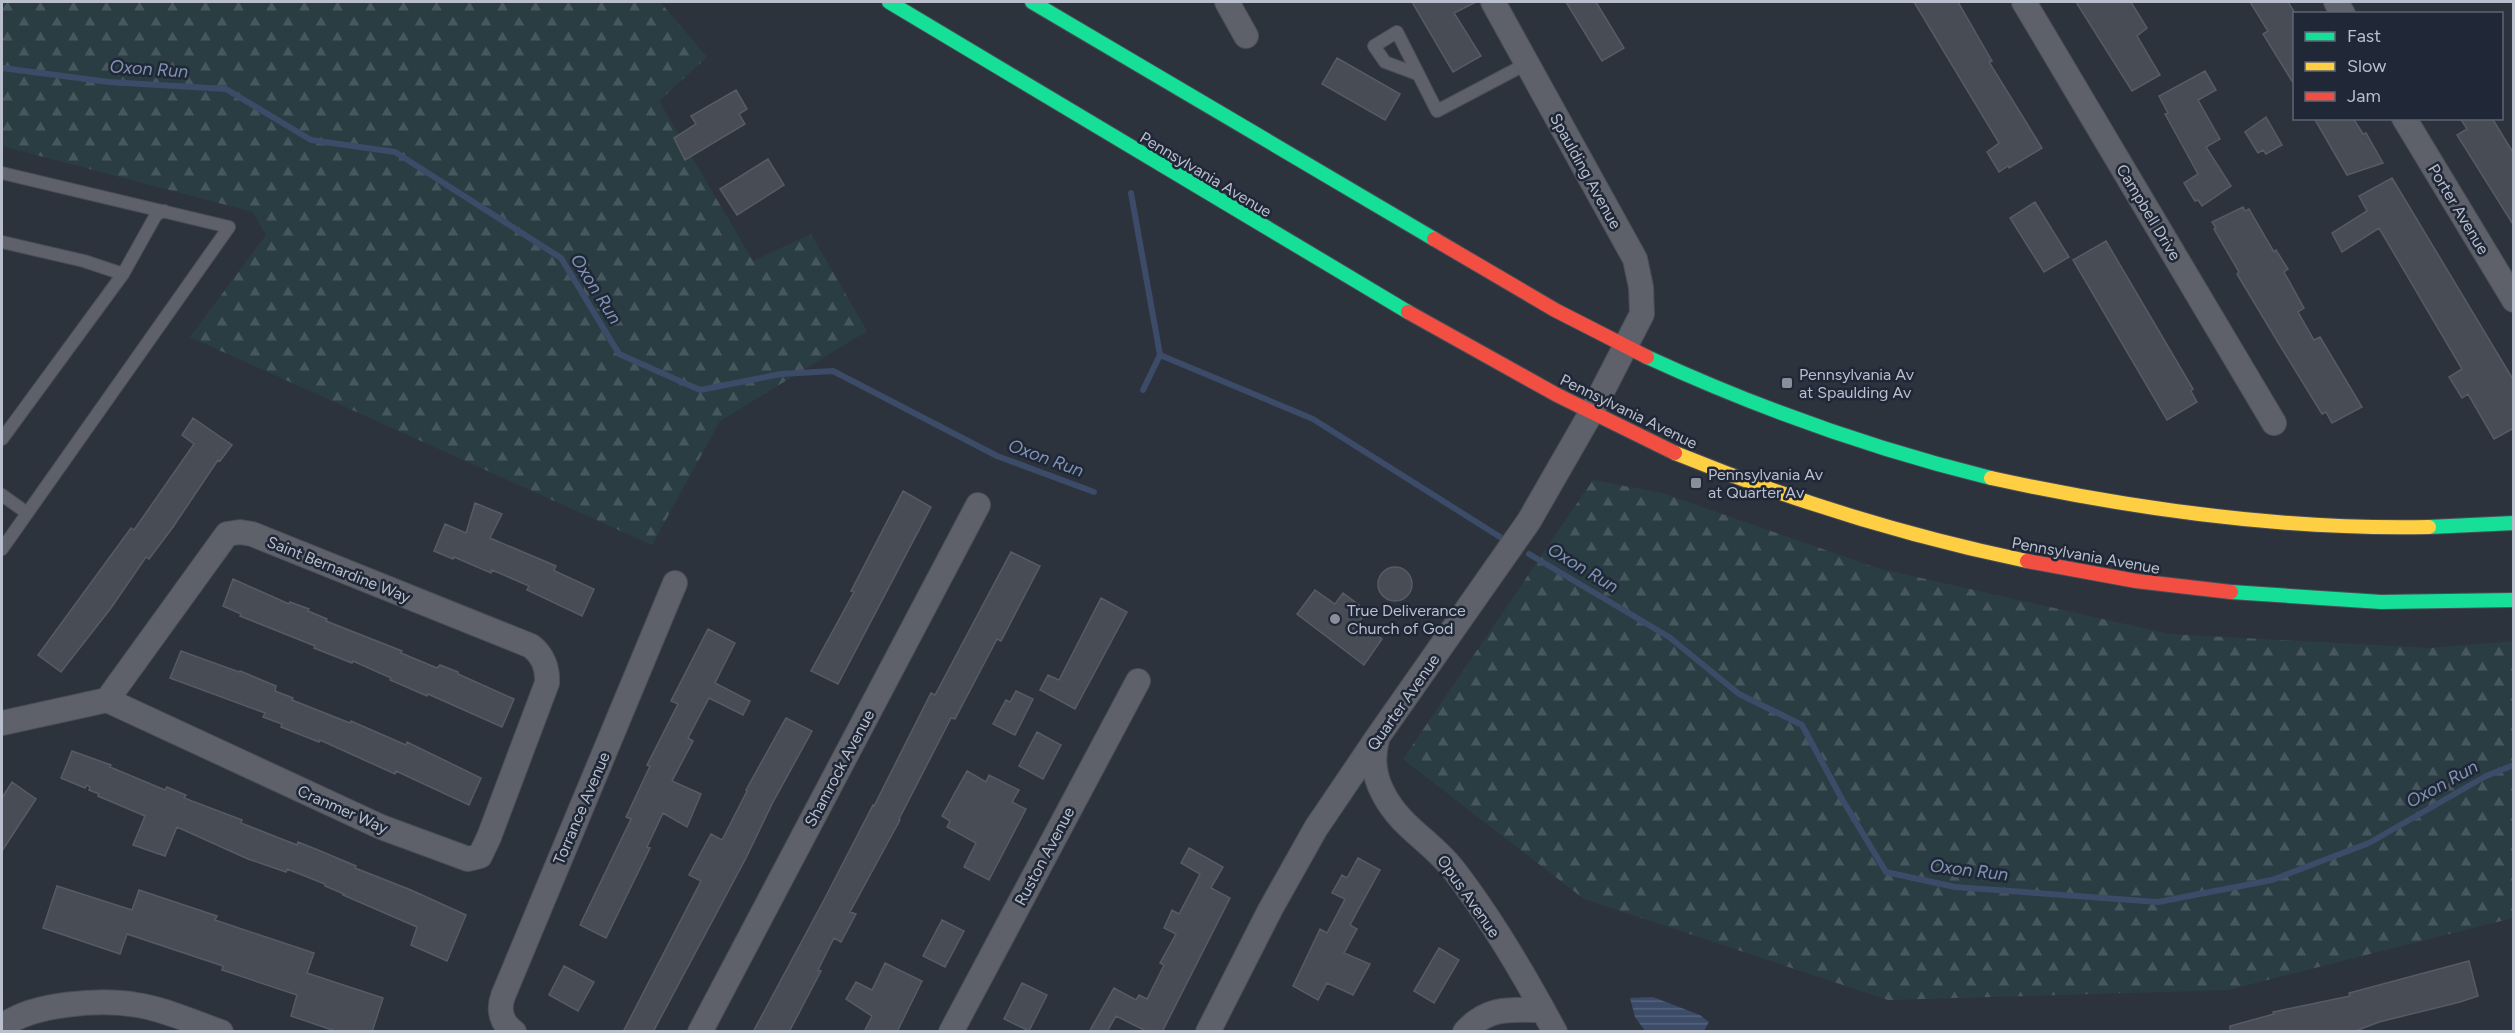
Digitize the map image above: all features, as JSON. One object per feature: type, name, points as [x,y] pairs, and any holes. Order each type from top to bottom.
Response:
[{"type":"highway","name":"Pennsylvania Avenue","points":[[890,2],[1151,161],[1391,303],[1527,380],[1665,449],[1758,486],[1848,516],[1945,544],[2087,574],[2216,593],[2400,604],[2514,600]]},
{"type":"highway","points":[[1032,2],[1518,288],[1625,346],[1730,394],[1849,439],[1924,461],[2042,489],[2228,518],[2303,525],[2392,529],[2514,523]]},
{"type":"street","points":[[1227,2],[1246,36]]},
{"type":"street","name":"Spaulding Avenue","points":[[1493,2],[1635,260],[1641,287],[1642,314],[1625,346]]},
{"type":"street","name":"Campbell Drive","points":[[2024,2],[2274,423]]},
{"type":"street","name":"Porter Avenue","points":[[2405,120],[2514,300]]},
{"type":"street","name":"Quarter Avenue","points":[[1208,1032],[1270,909],[1316,828],[1529,521],[1591,413],[1625,346]]},
{"type":"street","name":"Shamrock Avenue","points":[[700,1032],[978,505]]},
{"type":"street","name":"Saint Bernardine Way","points":[[107,700],[227,534],[245,532],[535,649],[545,666],[547,684],[520,752]]},
{"type":"street","name":"Torrance Avenue","points":[[514,1032],[503,1020],[500,1005],[503,996],[675,583]]},
{"type":"street","name":"Ruston Avenue","points":[[951,1032],[1138,681]]},
{"type":"street","points":[[2,723],[107,700]]},
{"type":"street","name":"Cranmer Way","points":[[107,700],[381,827],[468,859],[477,858],[482,853],[520,752]]},
{"type":"street","name":"Opus Avenue","points":[[1379,735],[1374,761],[1382,791],[1404,824],[1439,852],[1468,890],[1555,1032]]},
{"type":"street","points":[[2,1027],[32,1012],[67,1005],[121,1003],[139,1005],[221,1032]]},
{"type":"street","points":[[1465,1032],[1475,1021],[1496,1010],[1543,1010]]},
{"type":"lane","points":[[1417,75],[1437,111],[1526,64]]},
{"type":"lane","points":[[2,173],[229,227],[2,549]]},
{"type":"lane","points":[[2,440],[123,274],[156,215],[164,211]]},
{"type":"lane","points":[[2,242],[84,261],[123,274]]},
{"type":"lane","points":[[2,495],[27,513]]},
{"type":"green space","points":[[2,2],[660,2],[707,57],[659,101],[753,261],[811,234],[867,331],[720,421],[652,545],[190,337],[266,235],[253,212],[2,146]]},
{"type":"green space","points":[[1593,480],[1662,493],[1877,568],[2169,634],[2430,648],[2513,641],[2513,918],[2228,990],[1888,1000],[1584,899],[1403,759]]},
{"type":"water","points":[[1653,997],[1700,1015],[1709,1022],[1704,1031],[1645,1031],[1635,1017],[1630,998]]},
{"type":"building","points":[[1412,2],[1476,2],[1454,13],[1481,56],[1453,72]]},
{"type":"building","points":[[1566,2],[1596,2],[1624,48],[1602,61]]},
{"type":"building","points":[[1914,2],[1958,2],[1992,61],[1989,62],[2042,148],[1999,172],[1987,152],[1999,143]]},
{"type":"building","points":[[2076,2],[2131,2],[2147,28],[2137,36],[2160,75],[2132,91]]},
{"type":"building","points":[[2250,2],[2288,2],[2294,12],[2293,83],[2263,34],[2268,31]]},
{"type":"building","points":[[1337,58],[1400,94],[1385,120],[1322,84]]},
{"type":"building","points":[[2205,71],[2216,90],[2198,100],[2220,139],[2206,147],[2231,186],[2202,206],[2198,200],[2195,201],[2184,183],[2198,174],[2165,114],[2168,113],[2159,96]]},
{"type":"building","points":[[736,90],[747,109],[739,114],[745,124],[685,160],[674,138],[696,124],[691,116]]},
{"type":"building","points":[[2266,117],[2282,145],[2266,154],[2263,150],[2258,153],[2245,132]]},
{"type":"building","points":[[2315,120],[2354,120],[2363,134],[2366,133],[2383,163],[2347,175]]},
{"type":"building","points":[[2461,120],[2493,120],[2514,154],[2514,226],[2457,135],[2467,129]]},
{"type":"building","points":[[768,159],[784,185],[737,215],[720,189]]},
{"type":"building","points":[[2392,178],[2514,381],[2514,428],[2494,439],[2468,394],[2462,398],[2449,377],[2462,369],[2379,228],[2342,252],[2332,233],[2367,211],[2359,196]]},
{"type":"building","points":[[2035,202],[2069,257],[2044,272],[2010,218]]},
{"type":"building","points":[[2243,207],[2245,211],[2249,209],[2274,252],[2276,250],[2288,269],[2284,272],[2304,308],[2298,312],[2314,340],[2320,337],[2362,407],[2332,423],[2326,412],[2322,414],[2279,344],[2237,274],[2239,272],[2214,229],[2216,228],[2212,222]]},
{"type":"building","points":[[2106,241],[2193,389],[2191,391],[2197,402],[2167,420],[2073,260]]},
{"type":"building","points":[[193,418],[232,445],[220,461],[218,460],[149,559],[146,557],[111,608],[61,672],[38,655],[131,528],[134,530],[194,444],[182,435]]},
{"type":"building","points":[[903,491],[931,507],[838,684],[811,671],[854,592],[851,591]]},
{"type":"building","points":[[475,503],[502,514],[490,538],[556,566],[554,570],[557,572],[594,589],[582,616],[527,590],[529,586],[492,570],[491,573],[434,551],[445,524],[466,533]]},
{"type":"building","points":[[1011,552],[1040,566],[1001,641],[997,639],[955,719],[951,718],[900,820],[850,912],[856,914],[841,942],[834,938],[818,970],[821,971],[789,1032],[753,1032],[874,806],[931,693],[935,695]]},
{"type":"building","points":[[1395,567],[1407,572],[1412,584],[1407,596],[1395,601],[1383,596],[1378,584],[1383,572]]},
{"type":"building","points":[[233,579],[289,604],[290,602],[309,609],[308,611],[327,619],[326,621],[402,651],[401,653],[437,668],[440,665],[458,672],[458,674],[514,699],[502,727],[390,680],[391,678],[353,661],[352,663],[314,648],[315,646],[240,616],[241,614],[223,606]]},
{"type":"building","points":[[1315,590],[1335,604],[1343,593],[1367,611],[1359,622],[1382,639],[1364,665],[1297,614]]},
{"type":"building","points":[[1101,598],[1127,612],[1075,709],[1040,690],[1048,675],[1059,680]]},
{"type":"building","points":[[708,629],[735,643],[715,683],[750,701],[743,715],[709,698],[688,738],[693,741],[672,781],[701,794],[687,827],[663,813],[647,847],[650,848],[606,938],[580,925],[631,819],[626,817],[650,766],[647,765],[678,704],[671,701]]},
{"type":"building","points":[[181,651],[276,686],[275,691],[293,698],[292,700],[350,723],[351,721],[406,745],[407,742],[481,778],[469,805],[396,771],[395,774],[320,740],[319,742],[281,727],[282,724],[263,717],[265,713],[170,678]]},
{"type":"building","points":[[1016,691],[1033,699],[1015,735],[993,724],[1006,700],[1010,702]]},
{"type":"building","points":[[786,718],[812,731],[653,1032],[623,1032],[701,881],[689,875],[711,834],[722,840],[746,790]]},
{"type":"building","points":[[1037,732],[1061,745],[1043,779],[1019,766]]},
{"type":"building","points":[[72,751],[111,765],[110,767],[165,790],[167,787],[186,795],[184,798],[242,820],[241,823],[297,845],[298,842],[318,850],[466,915],[447,961],[411,945],[417,927],[343,895],[325,884],[287,869],[286,872],[248,859],[177,827],[165,856],[133,845],[145,816],[98,796],[99,794],[89,790],[90,787],[87,785],[85,788],[61,778]]},
{"type":"building","points":[[967,771],[986,782],[989,775],[1019,790],[1012,802],[1026,809],[989,880],[964,867],[976,843],[947,827],[950,821],[942,816]]},
{"type":"building","points":[[12,782],[36,799],[2,851],[2,798]]},
{"type":"building","points":[[1189,848],[1223,867],[1211,888],[1230,898],[1162,1032],[1148,1032],[1116,1016],[1107,1032],[1089,1032],[1114,988],[1136,1000],[1139,995],[1147,999],[1164,965],[1160,963],[1176,934],[1164,928],[1172,910],[1179,914],[1200,874],[1181,863]]},
{"type":"building","points":[[1358,858],[1380,870],[1350,925],[1357,929],[1344,953],[1370,964],[1353,995],[1327,983],[1318,1000],[1293,986],[1320,929],[1327,933],[1345,899],[1332,893],[1342,875],[1347,878]]},
{"type":"building","points":[[57,886],[132,910],[139,890],[217,916],[215,920],[314,953],[307,973],[383,998],[372,1032],[338,1032],[291,1016],[297,995],[222,970],[223,966],[127,934],[120,954],[43,928]]},
{"type":"building","points":[[942,920],[964,931],[945,967],[923,956]]},
{"type":"building","points":[[1439,948],[1459,960],[1434,1003],[1414,991]]},
{"type":"building","points":[[2469,961],[2478,996],[2460,1002],[2379,1022],[2353,1032],[2230,1032],[2230,1026],[2274,1014],[2273,1012],[2350,996],[2349,993]]},
{"type":"building","points":[[885,963],[922,981],[897,1032],[864,1032],[872,1016],[846,999],[856,982],[872,990]]},
{"type":"building","points":[[564,966],[594,982],[578,1011],[549,995]]},
{"type":"building","points":[[1022,983],[1047,995],[1029,1031],[1004,1019]]},
{"type":"waterway","name":"Oxon Run","points":[[2,68],[109,82],[226,89],[311,140],[395,152],[561,258],[619,354],[700,390],[781,374],[833,371],[997,456],[1094,492]]},
{"type":"waterway","name":"Oxon Run","points":[[1131,193],[1160,355],[1313,419],[1500,537]]},
{"type":"waterway","name":"Oxon Run","points":[[1143,390],[1160,355]]},
{"type":"waterway","name":"Oxon Run","points":[[1529,554],[1669,637],[1739,694],[1802,725],[1842,799],[1886,872],[1955,887],[2158,902],[2272,880],[2369,843],[2486,776],[2514,765]]},
{"type":"traffic: fast","points":[[889,2],[1408,312]]},
{"type":"traffic: fast","points":[[1032,2],[1434,239]]},
{"type":"traffic: fast","points":[[1647,357],[1816,426],[1903,454],[1991,478]]},
{"type":"traffic: fast","points":[[2429,527],[2514,523]]},
{"type":"traffic: fast","points":[[2231,592],[2381,602],[2514,600]]},
{"type":"traffic: slow","points":[[1675,453],[1762,486],[1849,515],[1937,540],[2027,561]]},
{"type":"traffic: slow","points":[[1991,478],[2099,499],[2208,515],[2319,525],[2429,527]]},
{"type":"traffic: jam","points":[[1434,239],[1555,310],[1647,357]]},
{"type":"traffic: jam","points":[[1408,312],[1557,395],[1675,453]]},
{"type":"traffic: jam","points":[[2027,561],[2136,581],[2231,592]]},
{"type":"place","name":"Pennsylvania Av at Spaulding Av","points":[[1787,383]]},
{"type":"place","name":"Pennsylvania Av at Quarter Av","points":[[1696,483]]},
{"type":"place","name":"True Deliverance Church of God","points":[[1335,619]]}]
